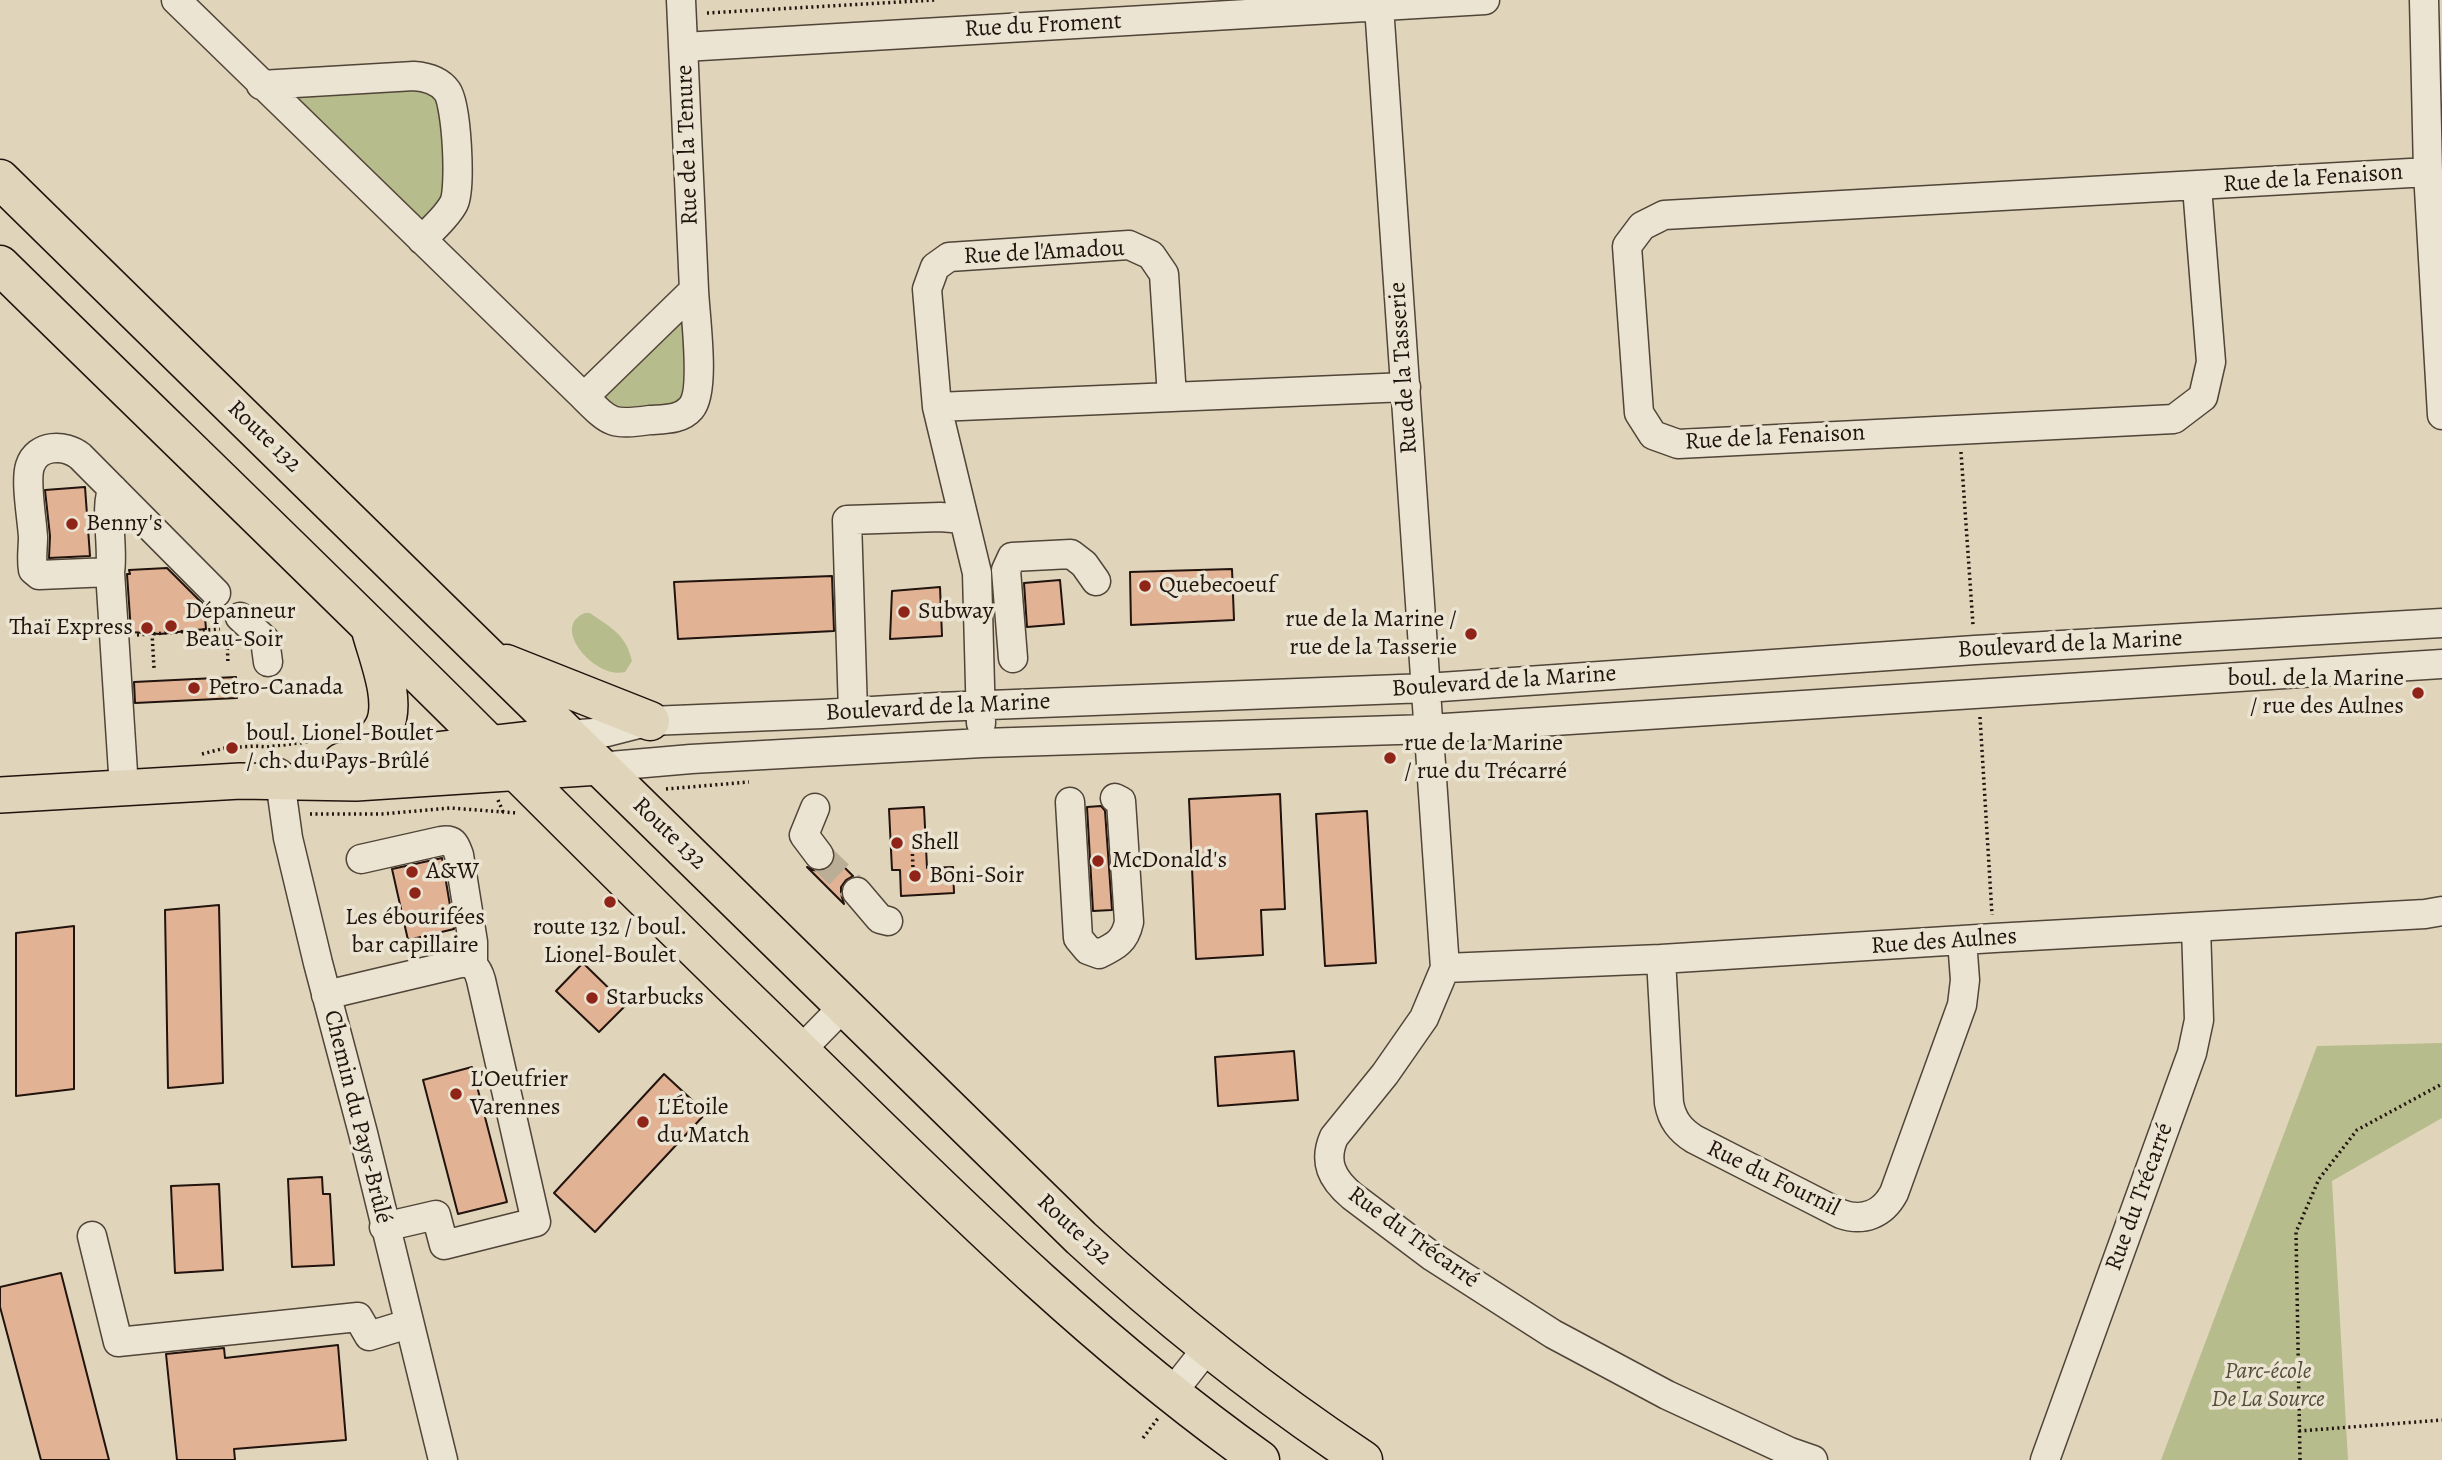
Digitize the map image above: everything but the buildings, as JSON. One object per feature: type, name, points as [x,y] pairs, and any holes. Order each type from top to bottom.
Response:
[{"type":"highway","name":"Route 132","points":[[0,179],[1096,1252],[1208,1348],[1290,1410],[1363,1460]]},
{"type":"highway","points":[[0,265],[487,743],[508,787],[800,1051],[1056,1296],[1171,1394],[1260,1460]]},
{"type":"highway","points":[[349,744],[379,736],[389,711],[371,630]]},
{"type":"highway","points":[[489,657],[650,721]]},
{"type":"main road","points":[[280,777],[349,744],[487,743],[567,735]]},
{"type":"main road","points":[[0,795],[280,777],[356,783],[508,787],[599,767]]},
{"type":"street","name":"Rue de la Tenure","points":[[176,0],[606,418],[624,423],[677,417],[691,409],[699,393],[682,7]]},
{"type":"street","name":"Rue du Froment","points":[[684,47],[1155,10],[1379,6],[1485,0]]},
{"type":"street","points":[[2424,0],[2428,172],[2442,406]]},
{"type":"street","name":"Rue de la Tasserie","points":[[1379,6],[1429,729]]},
{"type":"street","points":[[261,85],[414,76],[436,81],[445,89],[452,99],[454,110],[457,193],[448,213],[422,240]]},
{"type":"street","name":"Rue de la Fenaison","points":[[2197,187],[2211,362],[2203,397],[2174,419],[1678,444],[1653,435],[1639,413],[1627,246],[1642,226],[1664,215],[2428,172]]},
{"type":"street","name":"Rue de l'Amadou","points":[[982,743],[977,573],[937,407],[927,289],[935,267],[949,257],[1129,245],[1150,255],[1164,274],[1172,397]]},
{"type":"street","points":[[584,397],[694,290]]},
{"type":"street","points":[[937,407],[1406,387]]},
{"type":"street","points":[[110,572],[39,575],[33,570],[29,467],[43,451],[57,447],[66,448],[80,456],[216,593]]},
{"type":"street","points":[[113,489],[109,499],[112,558],[110,572],[124,788]]},
{"type":"street","points":[[853,712],[847,520],[940,517],[964,519]]},
{"type":"street","points":[[1013,658],[1006,570],[1012,557],[1071,554],[1084,564],[1096,581]]},
{"type":"street","points":[[240,617],[265,640],[268,662]]},
{"type":"street","name":"Boulevard de la Marine","points":[[567,735],[607,732],[650,721],[1426,688],[1975,650],[2442,623]]},
{"type":"street","name":"Boulevard de la Marine","points":[[599,767],[691,759],[982,743],[1429,729],[2442,664]]},
{"type":"street","name":"Rue du Trécarré","points":[[1429,729],[1445,968],[1424,1018],[1385,1074],[1334,1137],[1328,1157],[1330,1168],[1341,1186],[1433,1257],[1553,1335],[1667,1395],[1813,1460]]},
{"type":"street","name":"Chemin du Pays-Brûlé","points":[[280,777],[288,838],[443,1460]]},
{"type":"street","points":[[1070,802],[1079,938],[1088,950],[1099,954],[1117,946],[1126,934],[1129,922],[1121,801],[1115,798]]},
{"type":"street","points":[[815,808],[804,835],[819,855]]},
{"type":"street","points":[[361,859],[441,841],[453,842],[459,855],[473,942],[473,965],[481,980],[536,1222],[444,1245],[436,1215],[384,1227]]},
{"type":"street","points":[[857,892],[880,919],[888,921]]},
{"type":"street","name":"Rue des Aulnes","points":[[1445,968],[1661,959],[2432,914],[2442,911]]},
{"type":"street","name":"Rue du Trécarré","points":[[2045,1460],[2192,1053],[2199,1020],[2196,927]]},
{"type":"street","name":"Rue du Fournil","points":[[1661,959],[1669,1103],[1677,1124],[1694,1139],[1719,1152],[1841,1213],[1861,1217],[1880,1211],[1894,1193],[1960,1013],[1965,980],[1962,940]]},
{"type":"street","points":[[326,995],[461,963],[473,965]]},
{"type":"street","points":[[800,1051],[844,1006]]},
{"type":"street","points":[[92,1236],[118,1342],[358,1317],[369,1336],[408,1324]]},
{"type":"street","points":[[1171,1394],[1208,1348]]},
{"type":"path","points":[[682,7],[935,0]]},
{"type":"path","points":[[1959,429],[1975,650]]},
{"type":"path","points":[[134,635],[226,629],[228,664]]},
{"type":"path","points":[[152,634],[154,668]]},
{"type":"path","points":[[1978,694],[1994,938]]},
{"type":"path","points":[[198,755],[225,748],[307,742],[349,744]]},
{"type":"path","points":[[332,816],[450,808],[504,814],[508,787]]},
{"type":"path","points":[[912,843],[913,869]]},
{"type":"path","points":[[2300,1460],[2295,1232],[2319,1179],[2357,1130],[2442,1084]]},
{"type":"path","points":[[2299,1431],[2442,1420]]},
{"type":"green space","points":[[436,81],[457,193],[422,240],[261,85]]},
{"type":"green space","points":[[694,290],[699,393],[624,423],[584,397]]},
{"type":"green space","points":[[585,613],[590,613],[622,638],[632,661],[625,672],[601,668],[581,651],[574,640],[572,629],[575,620]]},
{"type":"green space","name":"Parc-école De La Source","points":[[2442,1043],[2442,1118],[2332,1181],[2348,1460],[2161,1460],[2317,1046]]},
{"type":"tunnel","points":[[819,855],[857,892]]},
{"type":"place","name":"Benny's","points":[[72,524]]},
{"type":"place","name":"Quebecoeuf","points":[[1145,586]]},
{"type":"place","name":"Subway","points":[[904,612]]},
{"type":"place","name":"Dépanneur Beau-Soir","points":[[171,626]]},
{"type":"place","name":"Thaï Express","points":[[147,628]]},
{"type":"place","name":"rue de la Marine / rue de la Tasserie","points":[[1471,634]]},
{"type":"place","name":"Petro-Canada","points":[[194,688]]},
{"type":"place","name":"boul. de la Marine / rue des Aulnes","points":[[2418,693]]},
{"type":"place","name":"boul. Lionel-Boulet / ch. du Pays-Brûlé","points":[[232,748]]},
{"type":"place","name":"rue de la Marine / rue du Trécarré","points":[[1390,758]]},
{"type":"place","name":"Shell","points":[[897,843]]},
{"type":"place","name":"McDonald's","points":[[1098,861]]},
{"type":"place","name":"A&W","points":[[412,872]]},
{"type":"place","name":"Boni-Soir","points":[[915,876]]},
{"type":"place","name":"Les ébourifées bar capillaire","points":[[415,893]]},
{"type":"place","name":"route 132 / boul. Lionel-Boulet","points":[[610,902]]},
{"type":"place","name":"Starbucks","points":[[592,998]]},
{"type":"place","name":"L'Oeufrier Varennes","points":[[456,1094]]},
{"type":"place","name":"L'Étoile du Match","points":[[643,1122]]}]
